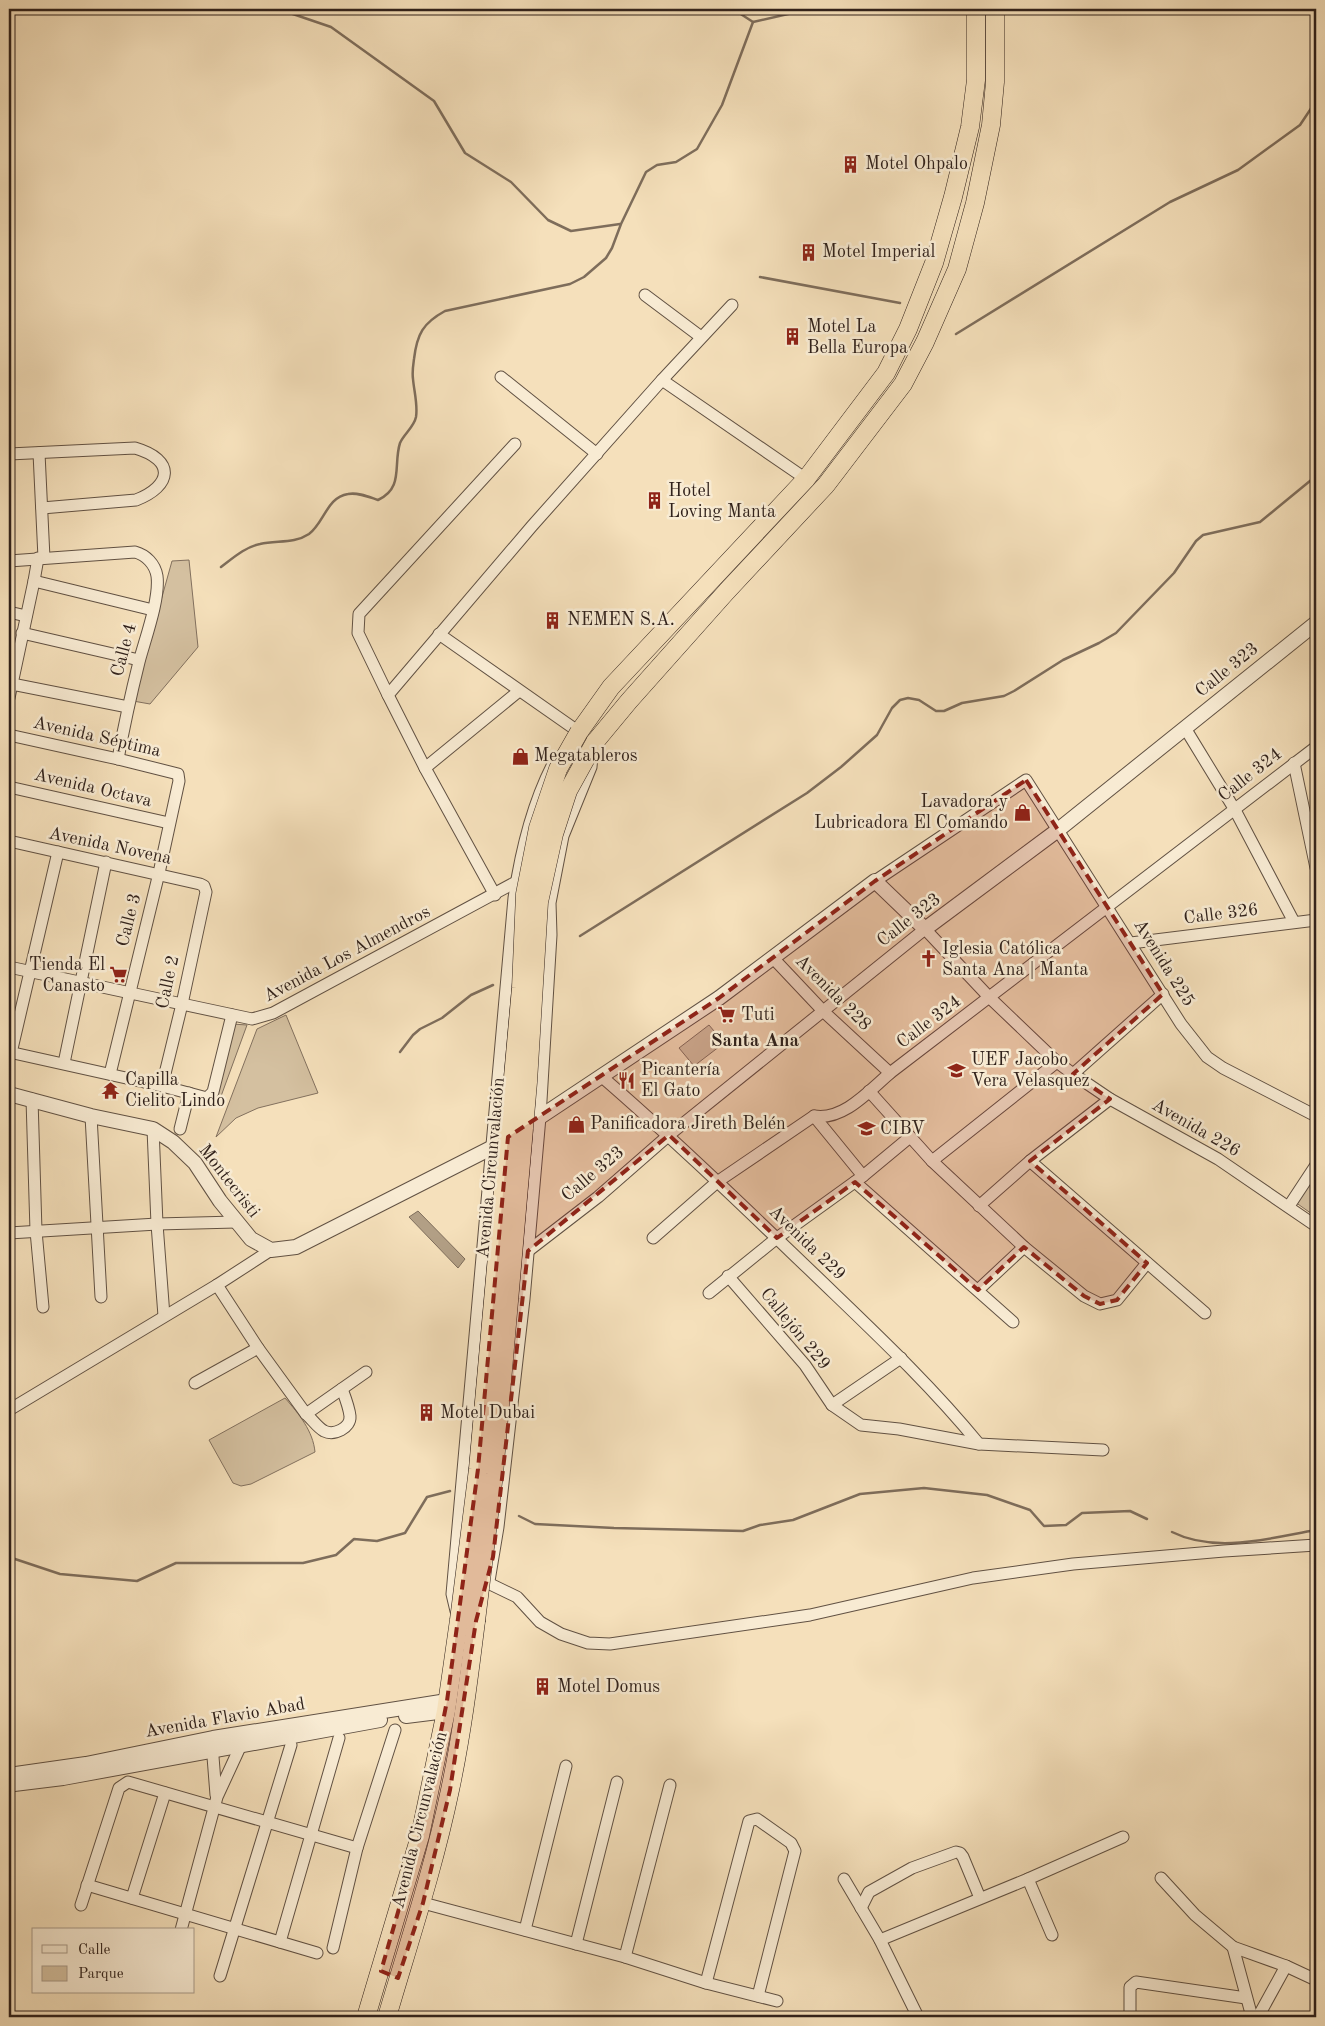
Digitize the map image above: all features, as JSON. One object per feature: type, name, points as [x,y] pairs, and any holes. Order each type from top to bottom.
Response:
[{"type":"highway","name":"Avenida Circunvalación","points":[[387,2017],[423,1902],[450,1790],[466,1702],[467,1620],[478,1469],[521,988],[525,894],[538,828],[558,769],[579,732],[611,687],[806,479],[886,373],[908,330],[934,263],[953,197],[970,127],[976,80],[976,9]]},
{"type":"highway","name":"Avenida Circunvalación","points":[[366,2017],[420,1836],[467,1620],[496,1455],[528,1082],[539,902],[554,834],[568,791],[595,742],[628,701],[726,590],[826,485],[903,384],[925,342],[957,268],[976,203],[991,125],[995,82],[995,9]]},
{"type":"highway","points":[[789,497],[804,510]]},
{"type":"highway","points":[[381,1971],[398,1978]]},
{"type":"street","points":[[645,295],[701,337]]},
{"type":"street","points":[[388,695],[439,634],[662,380],[732,305]]},
{"type":"street","points":[[501,377],[597,454]]},
{"type":"street","points":[[662,380],[806,479]]},
{"type":"street","points":[[495,895],[425,768],[358,633],[359,614],[515,444]]},
{"type":"street","points":[[9,454],[135,448],[148,452],[158,458],[164,465],[164,475],[155,490],[142,498],[42,508]]},
{"type":"street","points":[[9,698],[12,684],[12,662],[22,633],[41,558],[42,508],[39,453]]},
{"type":"street","name":"Calle 4","points":[[41,558],[136,552],[143,554],[151,562],[157,575],[153,610],[139,660],[118,759]]},
{"type":"street","points":[[9,560],[41,558]]},
{"type":"street","points":[[34,581],[153,610]]},
{"type":"street","points":[[9,612],[26,616]]},
{"type":"street","name":"Calle 323","points":[[528,1250],[598,1197],[669,1135],[925,930],[1058,830],[1185,728],[1314,629]]},
{"type":"street","points":[[22,633],[139,660]]},
{"type":"street","points":[[439,634],[579,732]]},
{"type":"street","points":[[12,684],[128,707]]},
{"type":"street","points":[[425,768],[519,691]]},
{"type":"street","points":[[1185,728],[1235,810],[1294,922]]},
{"type":"street","name":"Avenida Circunvalación","points":[[467,1620],[452,1594],[516,882],[525,838],[541,786],[560,750],[569,738],[579,732]]},
{"type":"street","name":"Avenida Séptima","points":[[9,735],[178,774]]},
{"type":"street","name":"Avenida Circunvalación","points":[[467,1620],[488,1583],[498,1527],[511,1420],[540,1118],[550,903],[563,836],[591,767],[595,742]]},
{"type":"street","name":"Calle 324","points":[[653,1238],[718,1182],[814,1116],[824,1118],[832,1116],[869,1091],[1316,747]]},
{"type":"street","points":[[1294,763],[1316,868]]},
{"type":"street","name":"Calle 3","points":[[110,1074],[159,874],[179,781],[178,774]]},
{"type":"street","name":"Avenida 225","points":[[875,881],[1026,780],[1181,1024],[1207,1057],[1223,1068],[1316,1116]]},
{"type":"street","name":"Avenida Octava","points":[[9,787],[169,823]]},
{"type":"street","name":"Avenida Novena","points":[[9,841],[159,874],[204,886]]},
{"type":"street","points":[[58,852],[31,971],[10,1052],[64,1063],[207,1098],[213,1092],[232,1015]]},
{"type":"street","points":[[64,1063],[106,862]]},
{"type":"street","points":[[9,1410],[217,1285],[271,1250],[296,1247],[325,1233],[492,1146],[540,1118],[718,998],[875,881],[925,930]]},
{"type":"street","name":"Avenida Los Almendros","points":[[9,966],[252,1019],[274,1013],[516,882]]},
{"type":"street","name":"Calle 2","points":[[162,1086],[206,892],[204,886]]},
{"type":"street","name":"Calle 326","points":[[1130,943],[1316,920]]},
{"type":"street","name":"Avenida 226","points":[[925,930],[1057,1062],[1110,1098],[1218,1159],[1316,1226]]},
{"type":"street","name":"Avenida 228","points":[[773,958],[824,1012],[890,1073]]},
{"type":"street","points":[[1073,1074],[1163,994]]},
{"type":"street","points":[[932,1161],[1057,1062]]},
{"type":"street","name":"Avenida 229","points":[[601,1076],[669,1135],[901,1358],[955,1415],[979,1444]]},
{"type":"street","points":[[869,1091],[932,1161],[1024,1247],[1084,1296],[1100,1304],[1118,1300],[1147,1264]]},
{"type":"street","points":[[180,1129],[188,1093]]},
{"type":"street","name":"Montecristi","points":[[9,1094],[91,1116],[153,1129],[173,1142],[195,1163],[236,1222],[251,1239],[271,1250]]},
{"type":"street","points":[[980,1206],[1030,1161],[1110,1098]]},
{"type":"street","points":[[32,1099],[36,1231],[42,1307]]},
{"type":"street","points":[[91,1116],[101,1297]]},
{"type":"street","points":[[814,1116],[859,1179],[933,1252],[1013,1322]]},
{"type":"street","points":[[153,1129],[157,1224],[164,1316]]},
{"type":"street","points":[[709,1292],[777,1238],[859,1179],[910,1137]]},
{"type":"street","points":[[1030,1161],[1205,1313]]},
{"type":"street","points":[[1289,1206],[1316,1165]]},
{"type":"street","points":[[9,1233],[157,1224],[236,1222]]},
{"type":"street","points":[[978,1290],[1024,1247]]},
{"type":"street","name":"Callejón 229","points":[[728,1276],[800,1358],[832,1406]]},
{"type":"street","points":[[217,1285],[282,1384],[306,1414],[321,1429],[328,1432],[342,1429],[349,1424],[351,1417],[342,1389]]},
{"type":"street","points":[[195,1383],[258,1348]]},
{"type":"street","points":[[901,1358],[832,1406],[860,1425],[899,1429],[979,1444],[1103,1450]]},
{"type":"street","points":[[306,1414],[366,1372]]},
{"type":"street","points":[[488,1583],[517,1597],[540,1622],[561,1634],[588,1643],[610,1644],[810,1615],[973,1578],[1074,1564],[1316,1545]]},
{"type":"street","name":"Avenida Flavio Abad","points":[[9,1776],[447,1706]]},
{"type":"street","points":[[333,1948],[357,1848],[395,1730]]},
{"type":"street","points":[[280,1942],[339,1738]]},
{"type":"street","points":[[182,1928],[187,1915],[216,1802],[241,1739]]},
{"type":"street","points":[[212,1744],[216,1802]]},
{"type":"street","name":"Avenida Flavio Abad","points":[[9,1784],[63,1778],[212,1744]]},
{"type":"street","points":[[220,1976],[291,1746]]},
{"type":"street","points":[[525,1930],[566,1766]]},
{"type":"street","points":[[81,1905],[119,1788],[128,1782],[165,1793],[216,1802],[268,1822],[357,1848]]},
{"type":"street","points":[[576,1944],[617,1782]]},
{"type":"street","points":[[625,1957],[670,1785]]},
{"type":"street","points":[[132,1898],[165,1793]]},
{"type":"street","points":[[706,1983],[749,1821],[756,1819],[791,1843],[795,1851],[758,1996]]},
{"type":"street","points":[[880,1940],[1123,1837]]},
{"type":"street","points":[[861,1908],[869,1892],[912,1868],[956,1852],[960,1853],[963,1857],[980,1898]]},
{"type":"street","points":[[1028,1878],[1052,1935]]},
{"type":"street","points":[[1161,1878],[1195,1915],[1233,1947],[1286,1966],[1316,1980]]},
{"type":"street","points":[[844,1879],[880,1940],[918,2017]]},
{"type":"street","points":[[87,1886],[317,1953]]},
{"type":"street","points":[[423,1902],[625,1957],[706,1983],[776,2001]]},
{"type":"street","points":[[1233,1947],[1252,2017]]},
{"type":"street","points":[[1258,2017],[1286,1966]]},
{"type":"street","points":[[1130,2017],[1130,1987],[1136,1982],[1246,1998]]},
{"type":"highlighted area","points":[[1026,780],[1163,994],[1073,1074],[1110,1099],[1030,1161],[1147,1263],[1117,1300],[1100,1304],[1084,1296],[1024,1247],[978,1290],[855,1182],[777,1238],[669,1135],[528,1251],[493,1557],[476,1621],[450,1790],[423,1903],[398,1978],[381,1971],[420,1836],[447,1701],[478,1469],[508,1137],[719,998],[875,881]]},
{"type":"green space","points":[[189,560],[198,647],[150,704],[133,701],[172,561]]},
{"type":"green space","points":[[286,1015],[318,1093],[258,1108],[236,1118],[216,1137],[257,1029]]},
{"type":"green space","points":[[232,1024],[247,1025],[220,1099],[213,1097]]},
{"type":"green space","points":[[709,1025],[724,1043],[694,1066],[679,1048]]},
{"type":"green space","points":[[1316,1174],[1316,1208],[1312,1214],[1295,1202]]},
{"type":"green space","points":[[285,1398],[308,1430],[315,1452],[251,1484],[241,1486],[233,1483],[209,1440]]},
{"type":"shaded area","points":[[418,1211],[465,1259],[458,1268],[409,1217]]},
{"type":"waterway","points":[[268,9],[287,12],[331,27],[434,101],[465,153],[511,182],[548,220],[571,231],[620,224]]},
{"type":"waterway","points":[[733,9],[753,22],[810,9]]},
{"type":"waterway","points":[[221,567],[239,553],[255,545],[291,541],[309,534],[330,505],[341,496],[356,494],[378,500],[386,495],[395,482],[400,443],[416,417],[417,408],[413,367],[415,350],[422,330],[437,315],[445,311],[570,284],[584,277],[606,258],[646,172],[657,165],[676,162],[697,149],[722,105],[753,22]]},
{"type":"waterway","points":[[956,334],[1170,202],[1238,170],[1300,125],[1312,107],[1316,92]]},
{"type":"waterway","points":[[760,277],[900,303]]},
{"type":"waterway","points":[[580,936],[807,793],[841,767],[877,735],[892,708],[900,700],[908,698],[919,700],[936,711],[944,711],[962,703],[1004,696],[1014,691],[1063,660],[1116,633],[1174,573],[1196,541],[1203,535],[1260,522],[1316,476]]},
{"type":"waterway","points":[[400,1052],[420,1029],[442,1018],[471,995],[493,985]]},
{"type":"waterway","points":[[519,1516],[535,1524],[743,1531],[760,1525],[793,1520],[860,1494],[924,1488],[987,1495],[1030,1510],[1044,1526],[1066,1525],[1082,1513],[1130,1511],[1147,1519]]},
{"type":"waterway","points":[[9,1557],[60,1574],[137,1581],[176,1563],[303,1563],[336,1555],[354,1539],[377,1541],[405,1533],[427,1497],[450,1491]]},
{"type":"waterway","points":[[1172,1532],[1189,1539],[1225,1543],[1262,1540],[1316,1530]]},
{"type":"place","name":"Motel Ohpalo","points":[[851,164]]},
{"type":"place","name":"Motel Imperial","points":[[808,252]]},
{"type":"place","name":"Motel La Bella Europa","points":[[793,337]]},
{"type":"place","name":"Hotel Loving Manta","points":[[654,501]]},
{"type":"place","name":"NEMEN S.A.","points":[[553,620]]},
{"type":"place","name":"Megatableros","points":[[520,756]]},
{"type":"place","name":"Lavadora y Lubricadora El Comando","points":[[1022,812]]},
{"type":"place","name":"Iglesia Católica Santa Ana | Manta","points":[[928,959]]},
{"type":"place","name":"Tienda El Canasto","points":[[119,975]]},
{"type":"place","name":"Tuti","points":[[727,1015]]},
{"type":"place","name":"UEF Jacobo Vera Velasquez","points":[[957,1070]]},
{"type":"place","name":"Picantería El Gato","points":[[627,1080]]},
{"type":"place","name":"Capilla Cielito Lindo","points":[[111,1090]]},
{"type":"place","name":"Panificadora Jireth Belén","points":[[576,1124]]},
{"type":"place","name":"CIBV","points":[[866,1129]]},
{"type":"place","name":"Motel Dubai","points":[[426,1413]]},
{"type":"place","name":"Motel Domus","points":[[543,1687]]},
{"type":"district","name":"Santa Ana","points":[[755,1041]]}]
